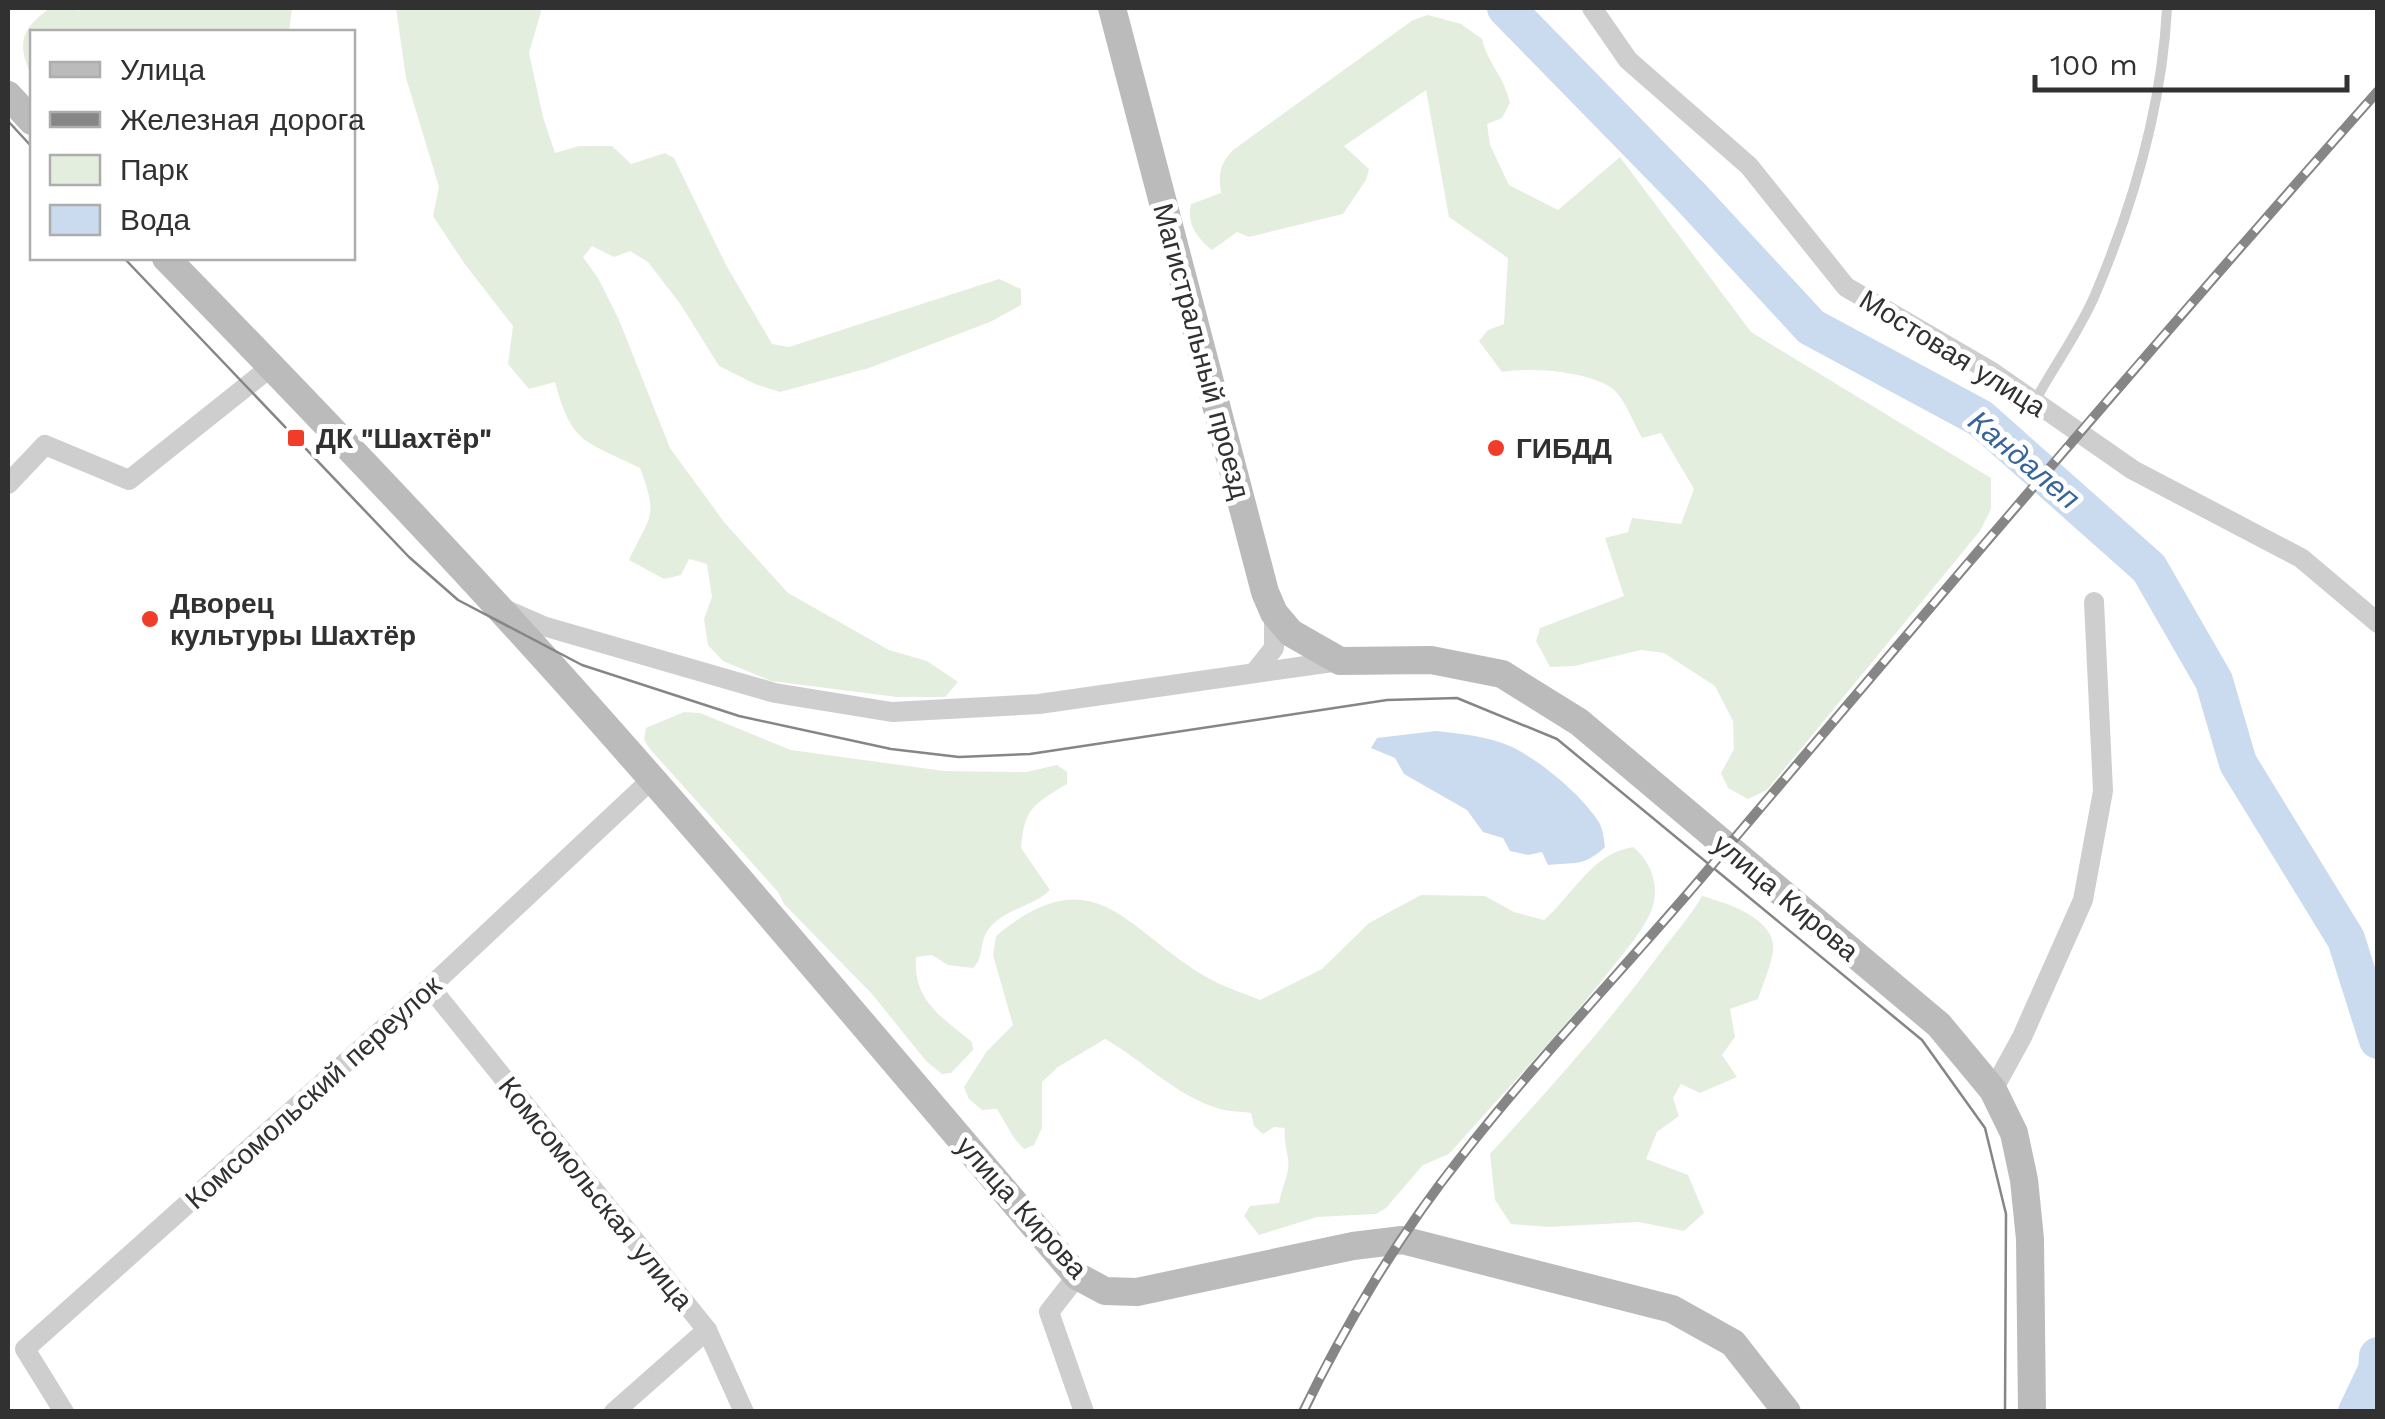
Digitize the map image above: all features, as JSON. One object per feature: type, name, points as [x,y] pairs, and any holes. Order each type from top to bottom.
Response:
[{"type":"street","name":"Магистральный проезд","points":[[1112,8],[1274,613]]},
{"type":"street","name":"Мостовая улица","points":[[1592,8],[1628,60],[1749,166],[1846,287],[1992,372],[2133,470],[2301,558],[2378,623]]},
{"type":"street","points":[[8,95],[30,118]]},
{"type":"street","name":"улица Кирова","points":[[168,260],[498,606],[1078,1276],[1105,1291],[1137,1292],[1353,1246],[1402,1240],[1672,1309],[1733,1343],[1787,1412]]},
{"type":"street","points":[[8,484],[45,445],[128,480],[272,366]]},
{"type":"street","points":[[1993,1090],[2022,1037],[2083,900],[2103,791],[2094,602]]},
{"type":"street","name":"улица Кирова","points":[[498,606],[544,626],[775,693],[892,712],[1039,704],[1340,661],[1431,660],[1502,674],[1579,722],[1938,1025],[1993,1090],[2014,1133],[2024,1180],[2030,1238],[2032,1412]]},
{"type":"street","points":[[1274,613],[1290,633],[1340,661]]},
{"type":"street","points":[[1255,672],[1274,648],[1274,613]]},
{"type":"street","name":"Комсомольский переулок","points":[[64,1412],[25,1349],[430,987],[651,780]]},
{"type":"street","name":"Комсомольская улица","points":[[430,987],[706,1330],[744,1412]]},
{"type":"street","points":[[1078,1276],[1049,1312],[1084,1412]]},
{"type":"street","points":[[614,1412],[706,1330]]},
{"type":"lane","points":[[2035,401],[2094,298],[2144,162],[2166,37],[2167,8]]},
{"type":"green space","points":[[50,8],[292,8],[289,30],[30,30],[30,72],[23,46],[33,23]]},
{"type":"green space","points":[[396,8],[542,8],[529,53],[555,153],[579,146],[612,146],[631,164],[665,153],[674,158],[726,265],[772,344],[789,347],[999,279],[1021,289],[1021,305],[990,322],[869,368],[780,392],[719,366],[681,305],[648,262],[630,251],[614,257],[592,246],[583,257],[619,320],[670,448],[724,522],[788,593],[889,650],[927,661],[958,682],[945,697],[897,697],[771,681],[723,661],[708,645],[704,619],[712,597],[707,564],[689,559],[681,575],[664,579],[629,560],[650,516],[640,468],[593,445],[575,430],[555,382],[529,389],[508,364],[513,326],[433,216],[439,187],[406,78]]},
{"type":"green space","points":[[1428,15],[1461,24],[1482,39],[1510,103],[1502,118],[1487,124],[1490,145],[1509,185],[1558,210],[1620,157],[1751,332],[1991,478],[1991,509],[1980,531],[1767,790],[1748,799],[1728,788],[1721,773],[1734,749],[1733,721],[1715,686],[1664,653],[1641,650],[1574,666],[1550,667],[1536,641],[1540,628],[1624,596],[1605,538],[1628,532],[1632,518],[1681,524],[1694,489],[1661,433],[1642,438],[1613,389],[1590,378],[1559,372],[1502,372],[1479,341],[1488,330],[1504,324],[1508,258],[1449,217],[1426,90],[1344,146],[1369,169],[1343,214],[1249,237],[1237,232],[1212,250],[1191,224],[1191,204],[1221,193],[1221,170],[1233,150],[1413,20]]},
{"type":"green space","points":[[684,712],[700,713],[791,750],[944,771],[1026,772],[1057,765],[1067,772],[1067,784],[1033,808],[1022,835],[1021,848],[1050,890],[994,923],[985,935],[973,968],[948,965],[932,955],[916,957],[924,997],[972,1042],[973,1050],[951,1073],[942,1074],[926,1061],[872,994],[784,904],[778,892],[649,748],[644,739],[646,728]]},
{"type":"green space","points":[[1633,847],[1649,867],[1655,892],[1652,909],[1638,934],[1570,1019],[1449,1154],[1423,1165],[1386,1208],[1376,1214],[1317,1217],[1259,1235],[1244,1216],[1250,1206],[1279,1203],[1288,1170],[1285,1128],[1274,1127],[1263,1134],[1254,1126],[1251,1113],[1220,1109],[1189,1096],[1105,1039],[1058,1067],[1042,1082],[1042,1128],[1034,1145],[1024,1149],[997,1109],[982,1110],[969,1099],[964,1087],[987,1051],[1013,1025],[993,955],[996,936],[1030,912],[1060,901],[1085,900],[1109,908],[1210,979],[1260,1000],[1322,969],[1369,923],[1421,895],[1485,896],[1514,912],[1544,920],[1594,866]]},
{"type":"green space","points":[[1702,896],[1749,914],[1768,930],[1773,952],[1758,999],[1730,1009],[1735,1037],[1722,1055],[1737,1077],[1700,1093],[1681,1084],[1673,1098],[1679,1116],[1657,1132],[1646,1159],[1688,1175],[1704,1213],[1684,1231],[1639,1222],[1548,1227],[1511,1224],[1495,1200],[1490,1154],[1641,979]]},
{"type":"water","points":[[1436,731],[1494,740],[1535,761],[1573,791],[1593,813],[1605,847],[1585,861],[1548,865],[1542,852],[1528,855],[1510,851],[1503,838],[1483,832],[1467,810],[1404,774],[1395,758],[1371,748],[1377,738]]},
{"type":"waterway","name":"Кандалеп","points":[[1506,8],[1689,195],[1811,327],[1980,418],[2149,568],[2214,681],[2238,763],[2346,939],[2378,1040]]},
{"type":"waterway","name":"Кандалеп","points":[[2357,1412],[2377,1370],[2378,1356]]},
{"type":"tram line","points":[[8,121],[30,145]]},
{"type":"tram line","points":[[126,260],[409,557],[458,600],[582,665],[739,716],[891,749],[959,757],[1030,754],[1387,700],[1457,698],[1557,739],[1922,1040],[1985,1128],[2006,1214],[2005,1412]]},
{"type":"railway","points":[[1303,1412],[1396,1248],[1490,1120],[2378,91]]},
{"type":"place","name":"ДК \"Шахтёр\"","points":[[296,438]]},
{"type":"place","name":"ГИБДД","points":[[1496,448]]},
{"type":"place","name":"Дворец культуры Шахтёр","points":[[150,619]]}]
